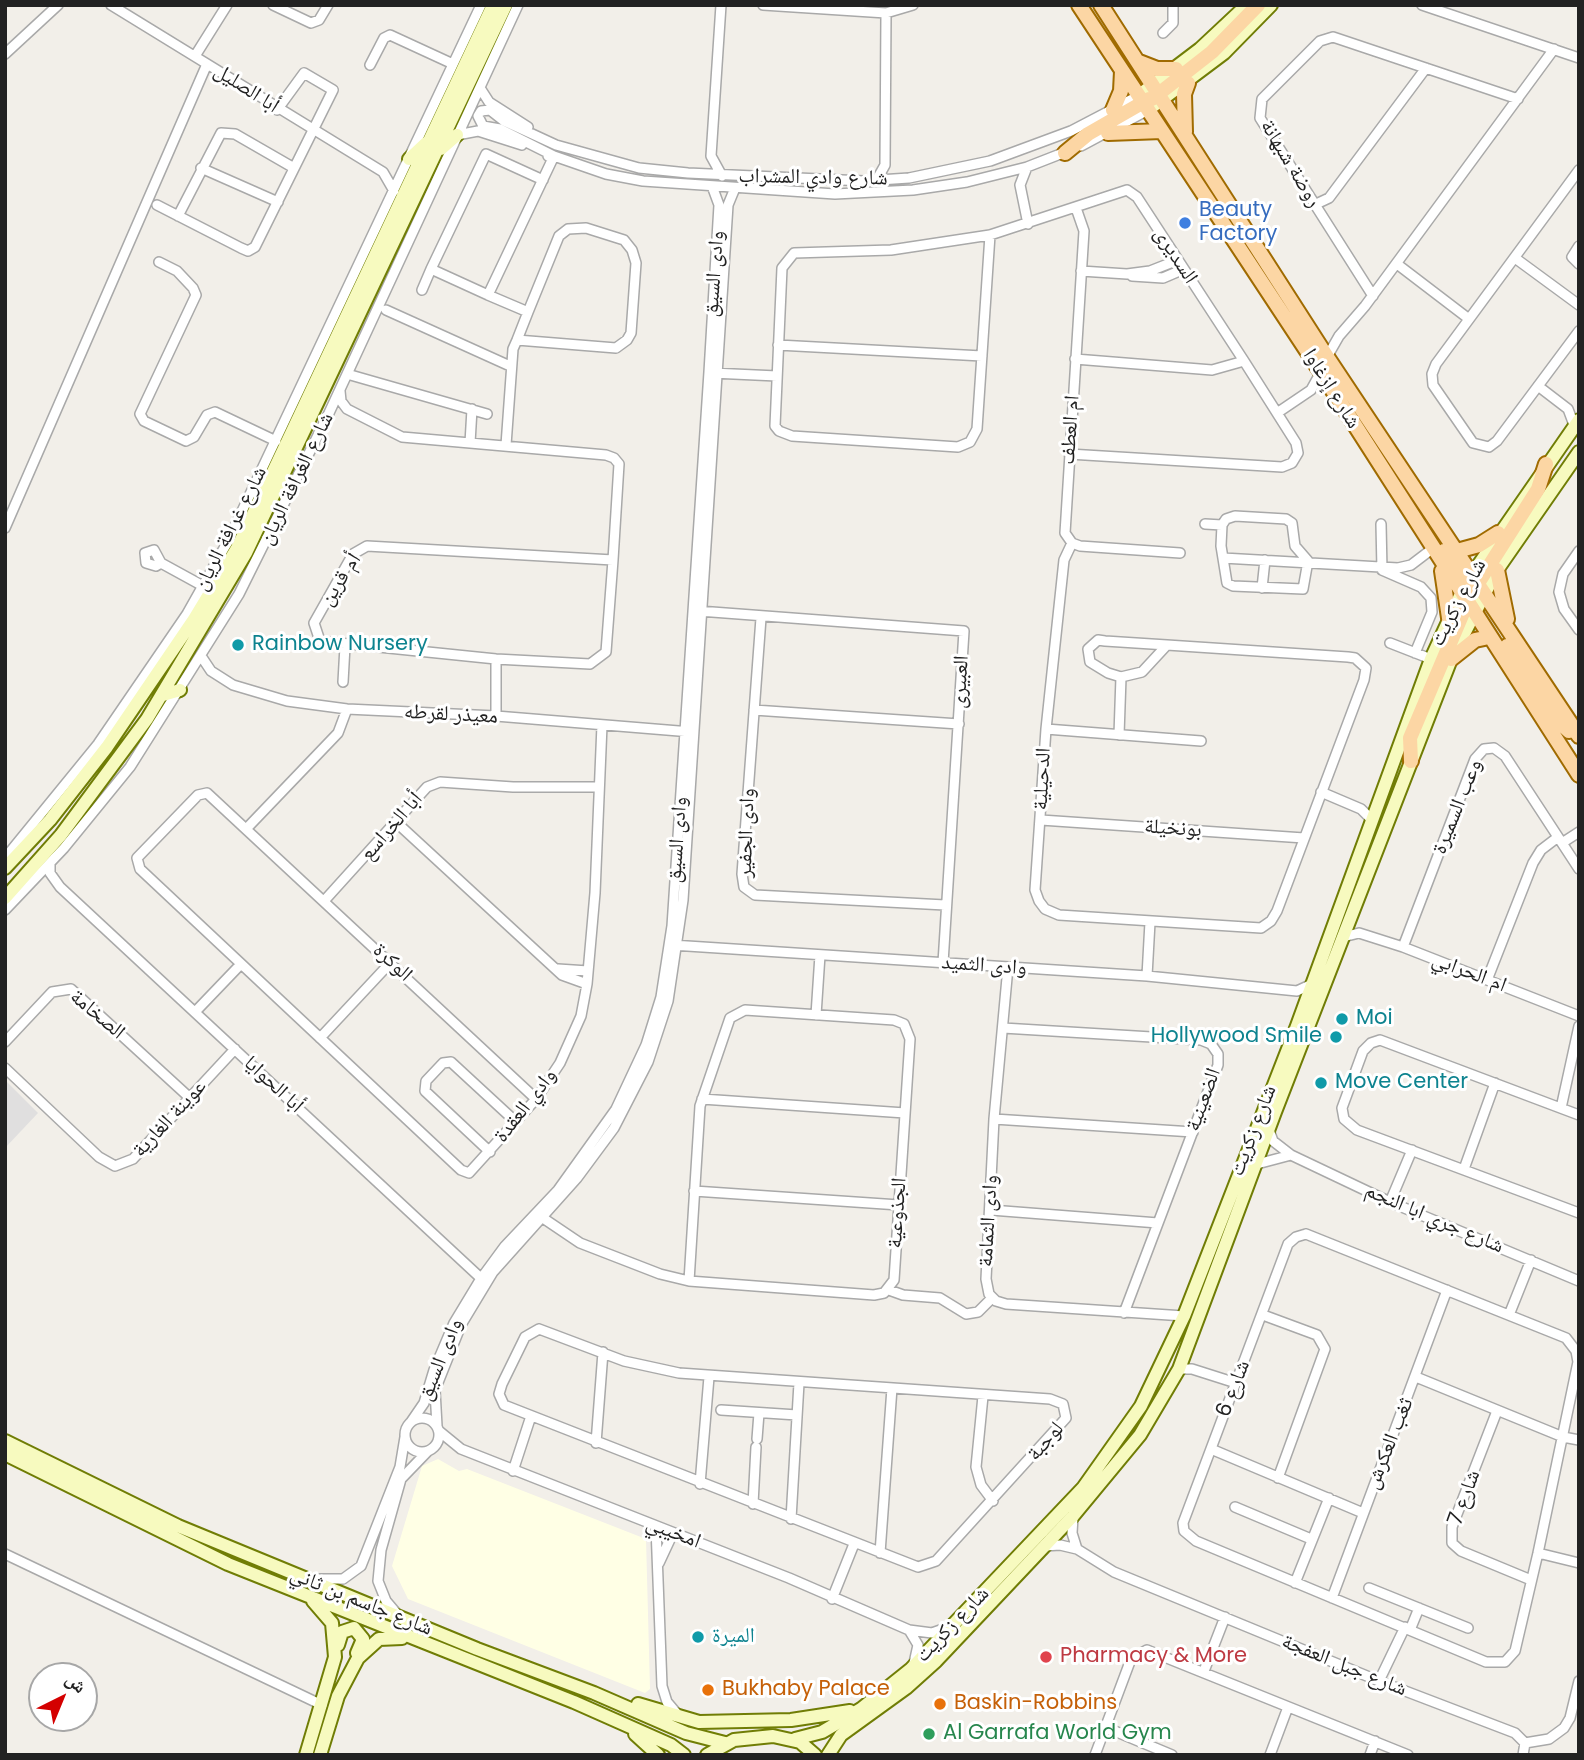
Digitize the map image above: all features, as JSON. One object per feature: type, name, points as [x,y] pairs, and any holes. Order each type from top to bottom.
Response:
[{"type":"main road","name":"شارع الغرافة الريان","points":[[5,868],[50,820],[107,747],[237,548],[493,5]]},
{"type":"main road","name":"شارع الغرافة الريان","points":[[7,896],[61,835],[120,758],[163,695],[206,622],[271,503],[506,5]]},
{"type":"main road","name":"شارع إزغاوا","points":[[1079,5],[1122,71],[1186,134],[1327,357],[1457,551],[1489,637],[1579,775]]},
{"type":"main road","points":[[1090,5],[1208,184],[1236,213]]},
{"type":"main road","name":"شارع إزغاوا","points":[[1101,5],[1139,62],[1162,131],[1321,372],[1440,562],[1509,628],[1579,737]]},
{"type":"main road","name":"شارع وادي المشراب","points":[[1151,98],[1176,69],[1247,5]]},
{"type":"main road","points":[[1065,153],[1088,134],[1151,98],[1212,52],[1258,5]]},
{"type":"main road","name":"شارع وادي المشراب","points":[[1151,98],[1188,83],[1238,40],[1271,5]]},
{"type":"main road","points":[[1139,62],[1157,69],[1176,69]]},
{"type":"main road","points":[[478,63],[483,82]]},
{"type":"main road","points":[[1113,110],[1121,91],[1122,71]]},
{"type":"main road","points":[[1186,134],[1184,94],[1188,83]]},
{"type":"main road","points":[[1108,132],[1162,131]]},
{"type":"main road","points":[[407,164],[434,135]]},
{"type":"main road","points":[[438,151],[457,135]]},
{"type":"main road","points":[[388,204],[389,229]]},
{"type":"main road","name":"شارع زكريت","points":[[828,1755],[841,1735],[906,1688],[936,1661],[1073,1516],[1140,1435],[1185,1366],[1269,1130],[1451,659],[1472,593],[1498,533],[1576,423]]},
{"type":"main road","name":"شارع زكريت","points":[[794,1739],[822,1732],[861,1709],[911,1669],[1101,1466],[1142,1406],[1181,1322],[1307,1001],[1430,659],[1449,618],[1497,570],[1579,452]]},
{"type":"main road","points":[[1411,761],[1410,738],[1472,593],[1538,489],[1546,464]]},
{"type":"main road","points":[[1406,508],[1423,522],[1556,719],[1579,737]]},
{"type":"main road","points":[[1457,551],[1479,545],[1498,533]]},
{"type":"main road","points":[[1440,562],[1449,618]]},
{"type":"main road","points":[[1497,570],[1509,628]]},
{"type":"main road","points":[[206,622],[213,637]]},
{"type":"main road","points":[[1451,659],[1475,640],[1489,637]]},
{"type":"main road","points":[[163,695],[180,690]]},
{"type":"main road","points":[[61,835],[64,848]]},
{"type":"main road","points":[[7,896],[25,889]]},
{"type":"main road","name":"شارع جاسم بن ثاني","points":[[5,1441],[178,1526],[594,1693],[686,1733],[725,1743]]},
{"type":"main road","name":"شارع جاسم بن ثاني","points":[[5,1454],[228,1564],[624,1725],[671,1745],[684,1755]]},
{"type":"main road","points":[[307,1596],[323,1609],[331,1623],[335,1657]]},
{"type":"main road","points":[[306,1755],[342,1632],[347,1628],[358,1630],[363,1642],[338,1696],[320,1755]]},
{"type":"main road","points":[[352,1667],[368,1646],[384,1637],[426,1643]]},
{"type":"main road","points":[[594,1693],[646,1706],[686,1720],[725,1723],[791,1720],[861,1709]]},
{"type":"main road","points":[[624,1725],[658,1755]]},
{"type":"main road","points":[[707,1755],[725,1743],[753,1736],[794,1739],[815,1755]]},
{"type":"street","points":[[5,54],[58,5]]},
{"type":"street","name":"أبا الصليل","points":[[111,5],[277,110],[383,172]]},
{"type":"street","points":[[195,57],[227,5]]},
{"type":"street","points":[[273,5],[311,23],[319,20],[328,5]]},
{"type":"street","points":[[394,191],[383,172],[407,164],[481,5]]},
{"type":"street","name":"شارع الغرافة الريان","points":[[5,910],[64,848],[130,767],[213,637],[258,559],[340,391],[518,5]]},
{"type":"street","points":[[721,5],[711,156],[722,176]]},
{"type":"street","points":[[763,5],[886,13],[914,5]]},
{"type":"street","points":[[1163,33],[1173,23],[1172,5]]},
{"type":"street","points":[[1426,6],[1579,58]]},
{"type":"street","points":[[876,181],[885,165],[886,13]]},
{"type":"street","points":[[370,65],[384,38],[390,34],[453,64]]},
{"type":"street","name":"روضة شبهانة","points":[[1373,296],[1260,118],[1259,106],[1264,96],[1320,41],[1329,37],[1518,99]]},
{"type":"street","points":[[1327,357],[1339,336],[1373,296],[1554,49]]},
{"type":"street","points":[[5,528],[207,64]]},
{"type":"street","points":[[1314,205],[1329,198],[1426,68]]},
{"type":"street","points":[[157,205],[248,251],[260,240],[310,130],[333,92],[330,87],[309,74],[298,77],[277,110]]},
{"type":"street","points":[[483,82],[489,102],[566,148]]},
{"type":"street","name":"شارع وادي المشراب","points":[[554,156],[500,129],[483,126],[478,122],[479,113],[490,110],[507,122],[566,148],[639,168],[722,176],[876,181],[958,169],[1016,153],[1071,131],[1113,110],[1151,98]]},
{"type":"street","name":"شارع وادي المشراب","points":[[457,135],[478,131],[625,178],[835,194],[887,192],[940,186],[1027,167],[1065,153],[1108,132],[1151,98]]},
{"type":"street","points":[[178,216],[217,136],[228,132],[293,168]]},
{"type":"street","points":[[422,290],[486,154],[543,180]]},
{"type":"street","points":[[488,295],[554,156]]},
{"type":"street","points":[[697,174],[711,156]]},
{"type":"street","name":"شارع غرافة الريان","points":[[5,858],[98,744],[203,586],[276,441],[407,164]]},
{"type":"street","points":[[885,165],[896,180]]},
{"type":"street","points":[[1027,167],[1020,185],[1028,224]]},
{"type":"street","points":[[201,168],[278,202]]},
{"type":"street","points":[[1579,170],[1434,367],[1431,378],[1435,389],[1473,443],[1486,447],[1495,443],[1579,331]]},
{"type":"street","points":[[1003,173],[1020,185]]},
{"type":"street","name":"وادى السيق","points":[[712,186],[719,205],[713,373]]},
{"type":"street","name":"وادى السيق","points":[[411,1422],[424,1403],[454,1323],[483,1282],[591,1146],[630,1083],[656,1013],[674,945],[713,373],[727,205],[735,188]]},
{"type":"street","name":"السديرى","points":[[982,356],[977,432],[968,444],[958,447],[785,435],[779,431],[773,419],[782,268],[794,253],[891,250],[990,235],[1122,191],[1130,191],[1178,260],[1298,448],[1295,461],[1286,466],[1069,454]]},
{"type":"street","name":"ام العطف","points":[[1072,543],[1064,529],[1084,231],[1076,208]]},
{"type":"street","points":[[506,445],[510,366],[516,340],[559,236],[568,229],[586,228],[624,240],[632,250],[636,263],[631,333],[627,340],[616,348],[516,340]]},
{"type":"street","points":[[778,345],[982,356],[990,235]]},
{"type":"street","points":[[1579,246],[1572,257],[1579,264]]},
{"type":"street","points":[[1516,258],[1579,305]]},
{"type":"street","points":[[1127,274],[1159,270],[1178,260]]},
{"type":"street","points":[[159,262],[177,271],[196,295],[140,414],[144,421],[186,441],[194,437],[206,415],[215,412],[276,441]]},
{"type":"street","points":[[1396,264],[1469,319]]},
{"type":"street","points":[[431,269],[528,312]]},
{"type":"street","points":[[1081,271],[1157,279],[1184,270]]},
{"type":"street","points":[[386,310],[510,366]]},
{"type":"street","points":[[1316,339],[1339,336]]},
{"type":"street","points":[[1075,359],[1212,370],[1244,361]]},
{"type":"street","points":[[1277,413],[1311,390],[1321,372]]},
{"type":"street","points":[[713,373],[777,376]]},
{"type":"street","points":[[347,374],[487,414]]},
{"type":"street","points":[[1538,386],[1567,409],[1576,423]]},
{"type":"street","points":[[1311,390],[1331,389]]},
{"type":"street","points":[[329,414],[347,409],[341,401],[340,391]]},
{"type":"street","name":"أم قرين","points":[[347,409],[402,437],[506,445],[614,458],[619,464],[613,561],[606,652],[590,664],[496,659],[345,646],[320,641],[314,623],[353,554],[367,546],[613,561]]},
{"type":"street","points":[[470,443],[472,409]]},
{"type":"street","points":[[1567,409],[1579,411]]},
{"type":"street","points":[[1235,516],[1288,520],[1295,530],[1296,550],[1308,561],[1305,584],[1301,590],[1230,585],[1224,578],[1222,526],[1226,519],[1235,516]]},
{"type":"street","points":[[1205,524],[1222,526]]},
{"type":"street","points":[[1381,524],[1380,565],[1386,574],[1421,587],[1431,598],[1432,612],[1415,653]]},
{"type":"street","points":[[1072,543],[1180,553]]},
{"type":"street","name":"الدحيلية","points":[[1072,543],[1064,560],[1046,729],[1035,890],[1045,909],[1059,915],[1252,928],[1267,925],[1277,911],[1364,680],[1366,668],[1362,663],[1348,657],[1098,640],[1092,643],[1087,656],[1090,662],[1108,674],[1121,677]]},
{"type":"street","points":[[1223,558],[1407,567],[1432,549]]},
{"type":"street","points":[[1579,551],[1563,574],[1559,592],[1564,609],[1579,630]]},
{"type":"street","points":[[1262,587],[1265,560]]},
{"type":"street","points":[[161,563],[203,586]]},
{"type":"street","name":"العبيرى","points":[[697,611],[761,618],[964,631],[943,963]]},
{"type":"street","name":"وادى الجفير","points":[[761,618],[742,874],[744,887],[755,895],[945,905]]},
{"type":"street","points":[[1391,643],[1430,659]]},
{"type":"street","points":[[1119,735],[1121,677],[1142,672],[1167,645]]},
{"type":"street","points":[[343,682],[345,646]]},
{"type":"street","points":[[201,656],[215,675]]},
{"type":"street","points":[[496,659],[496,716]]},
{"type":"street","name":"معيذر لقرطه","points":[[191,672],[215,675],[268,698],[347,709],[496,716],[689,732]]},
{"type":"street","points":[[247,828],[338,733],[347,709]]},
{"type":"street","points":[[754,710],[958,724]]},
{"type":"street","name":"وادي العقدة","points":[[207,793],[198,794],[139,855],[136,862],[140,869],[461,1170],[472,1171],[536,1099],[560,1063],[581,1016],[588,971],[602,725]]},
{"type":"street","points":[[1046,729],[1201,741]]},
{"type":"street","name":"وعب السميرة","points":[[1403,947],[1480,751],[1489,748],[1502,752],[1579,869]]},
{"type":"street","name":"أبا الخراسع","points":[[324,901],[427,787],[440,782],[513,787],[599,787]]},
{"type":"street","points":[[1321,792],[1374,815]]},
{"type":"street","name":"الوكرة","points":[[207,793],[536,1099]]},
{"type":"street","name":"بونخيلة","points":[[1041,820],[1304,838]]},
{"type":"street","points":[[397,823],[570,980],[587,984]]},
{"type":"street","points":[[1488,980],[1533,863],[1541,850],[1579,832]]},
{"type":"street","name":"أبا الحوايا","points":[[50,863],[50,873],[60,887],[483,1282]]},
{"type":"street","name":"أبا الحوايا","points":[[36,878],[45,878],[60,887]]},
{"type":"street","points":[[1343,937],[1359,933],[1350,920]]},
{"type":"street","points":[[1147,976],[1150,922]]},
{"type":"street","name":"ام الحرابي","points":[[1359,933],[1403,947],[1579,1016]]},
{"type":"street","name":"وادى الثميد","points":[[674,945],[1147,976],[1297,990],[1312,984]]},
{"type":"street","points":[[816,1015],[820,955]]},
{"type":"street","points":[[320,1038],[391,962]]},
{"type":"street","points":[[195,1012],[241,964]]},
{"type":"street","name":"وادى الثمامة","points":[[1008,967],[994,1119],[986,1279],[992,1298],[1006,1304],[1165,1315],[1181,1322]]},
{"type":"street","points":[[556,968],[588,971]]},
{"type":"street","name":"الصخامة","points":[[5,1042],[52,992],[71,989],[190,1098]]},
{"type":"street","points":[[1297,990],[1307,1001]]},
{"type":"street","name":"الجذوعية","points":[[689,1282],[702,1100],[727,1024],[734,1014],[745,1010],[894,1020],[904,1024],[910,1039],[894,1280],[889,1290]]},
{"type":"street","points":[[1562,1108],[1579,1026]]},
{"type":"street","name":"الضعينية","points":[[1003,1028],[1206,1041],[1215,1049],[1218,1065],[1124,1313]]},
{"type":"street","points":[[1579,1115],[1385,1040],[1368,1045],[1343,1103],[1344,1119],[1357,1130],[1579,1213]]},
{"type":"street","name":"عوينة الغارية","points":[[5,1068],[104,1161],[115,1166],[133,1159],[235,1049]]},
{"type":"street","points":[[490,1152],[425,1091],[426,1081],[443,1063],[451,1062],[516,1122]]},
{"type":"street","points":[[1464,1169],[1495,1083]]},
{"type":"street","points":[[702,1100],[905,1113]]},
{"type":"street","points":[[994,1119],[1193,1132]]},
{"type":"street","name":"شارع جري ابا النجم","points":[[1269,1130],[1273,1141],[1291,1155],[1390,1202],[1579,1280]]},
{"type":"street","points":[[1390,1202],[1412,1150]]},
{"type":"street","points":[[1257,1164],[1291,1155]]},
{"type":"street","points":[[694,1191],[899,1205]]},
{"type":"street","points":[[990,1210],[1158,1223]]},
{"type":"street","points":[[538,1215],[580,1243],[660,1274],[689,1282],[874,1295],[889,1290],[902,1295],[940,1298],[967,1314],[978,1312],[992,1298]]},
{"type":"street","name":"شارع 6","points":[[1301,1235],[1311,1235],[1447,1290],[1566,1338],[1576,1350],[1577,1362],[1563,1437],[1538,1553],[1515,1651],[1505,1661],[1486,1662],[1196,1541],[1184,1531],[1183,1523],[1264,1315],[1288,1244],[1301,1235]]},
{"type":"street","points":[[1509,1315],[1531,1261]]},
{"type":"street","name":"وادى السيق","points":[[438,1429],[433,1405],[439,1375],[483,1282]]},
{"type":"street","name":"ثغب العكرش","points":[[1332,1598],[1447,1290]]},
{"type":"street","points":[[1264,1315],[1317,1335],[1325,1349],[1278,1478]]},
{"type":"street","name":"لوجبة","points":[[544,1330],[603,1352],[648,1368],[709,1377],[1055,1399],[1063,1404],[1067,1413],[1062,1426],[993,1501],[931,1565],[918,1567],[700,1484],[504,1405],[499,1394],[502,1384],[527,1334],[544,1330]]},
{"type":"street","points":[[596,1443],[603,1352]]},
{"type":"street","points":[[1185,1366],[1236,1383]]},
{"type":"street","points":[[700,1484],[709,1377]]},
{"type":"street","points":[[1416,1377],[1563,1437],[1579,1440]]},
{"type":"street","points":[[791,1519],[799,1383]]},
{"type":"street","points":[[880,1553],[892,1388]]},
{"type":"street","points":[[983,1395],[976,1467],[981,1485],[993,1501]]},
{"type":"street","points":[[721,1410],[797,1415]]},
{"type":"street","name":"شارع 7","points":[[1497,1411],[1452,1527],[1452,1543],[1457,1549],[1531,1580]]},
{"type":"street","points":[[753,1504],[759,1413]]},
{"type":"street","points":[[513,1471],[531,1416]]},
{"type":"street","points":[[296,1575],[338,1581],[349,1577],[361,1566],[400,1467],[405,1437],[411,1422],[427,1419],[438,1429],[438,1441],[410,1466],[399,1484],[377,1574],[386,1601],[408,1620]]},
{"type":"street","name":"امخيبي","points":[[438,1429],[454,1446],[909,1630],[932,1633],[955,1624]]},
{"type":"street","points":[[405,1437],[412,1448],[430,1450],[441,1445],[454,1446]]},
{"type":"street","points":[[1211,1449],[1363,1513]]},
{"type":"street","points":[[1295,1583],[1326,1497]]},
{"type":"street","points":[[1235,1507],[1311,1539]]},
{"type":"street","points":[[1073,1516],[1072,1533],[1077,1549]]},
{"type":"street","points":[[656,1527],[662,1686],[670,1707],[686,1720]]},
{"type":"street","points":[[659,1563],[673,1533]]},
{"type":"street","points":[[832,1599],[854,1544]]},
{"type":"street","name":"شارع جبل العفجة","points":[[1044,1546],[1060,1545],[1077,1549],[1114,1572],[1379,1681],[1515,1733],[1525,1743]]},
{"type":"street","points":[[1538,1553],[1579,1563]]},
{"type":"street","points":[[5,1554],[322,1705]]},
{"type":"street","points":[[1369,1588],[1468,1628]]},
{"type":"street","points":[[1379,1681],[1419,1608]]},
{"type":"street","points":[[1204,1671],[1225,1617]]},
{"type":"street","points":[[909,1630],[918,1650],[911,1669]]},
{"type":"street","points":[[1095,1755],[1131,1659],[1138,1653],[1156,1651],[1408,1755]]},
{"type":"street","points":[[1523,1755],[1525,1743],[1549,1739],[1564,1728],[1570,1718],[1579,1681]]},
{"type":"street","points":[[646,1706],[656,1700],[662,1686]]},
{"type":"street","points":[[1270,1755],[1288,1707]]},
{"type":"street","points":[[1105,1727],[1172,1755]]},
{"type":"street","points":[[838,1755],[841,1735]]},
{"type":"street","points":[[1370,1755],[1375,1741]]},
{"type":"shaded area","points":[[5,1080],[38,1113],[5,1148]]},
{"type":"shaded area","points":[[438,1459],[459,1471],[467,1469],[646,1539],[650,1689],[645,1693],[408,1599],[392,1566],[422,1466]]},
{"type":"place","name":"Beauty Factory","points":[[1185,223]]},
{"type":"place","name":"Rainbow Nursery","points":[[238,645]]},
{"type":"place","name":"Moi","points":[[1342,1019]]},
{"type":"place","name":"Hollywood Smile","points":[[1336,1037]]},
{"type":"place","name":"Move Center","points":[[1321,1083]]},
{"type":"place","name":"الميرة","points":[[698,1637]]},
{"type":"place","name":"Pharmacy & More","points":[[1046,1657]]},
{"type":"place","name":"Bukhaby Palace","points":[[708,1690]]},
{"type":"place","name":"Baskin-Robbins","points":[[940,1704]]},
{"type":"place","name":"Al Garrafa World Gym","points":[[929,1734]]}]
